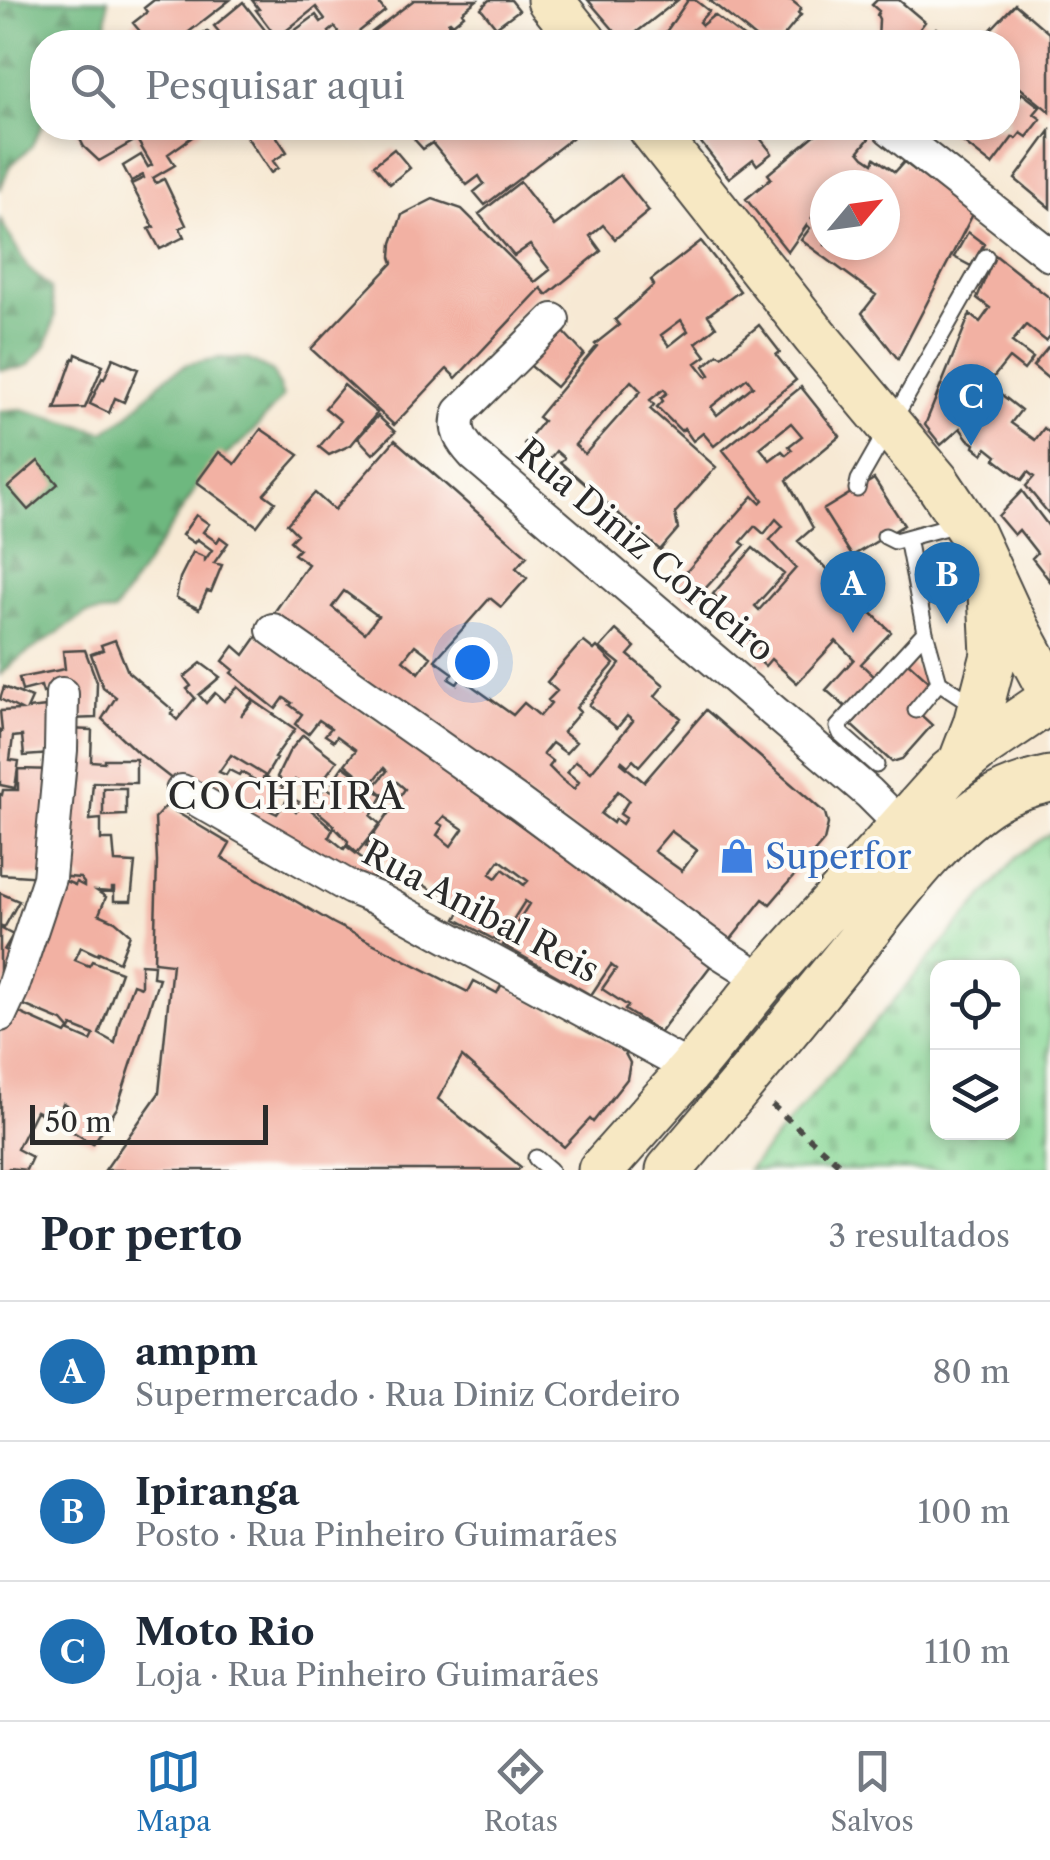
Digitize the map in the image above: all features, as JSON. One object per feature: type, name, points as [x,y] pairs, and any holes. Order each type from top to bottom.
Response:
[{"type":"main road","points":[[550,0],[574,30]]},
{"type":"main road","points":[[660,140],[815,336],[938,482],[980,548],[1050,690]]},
{"type":"main road","points":[[961,762],[994,655],[989,572]]},
{"type":"main road","points":[[600,1170],[901,825],[961,762],[1050,700]]},
{"type":"main road","points":[[669,1170],[944,840],[970,816],[1006,792],[1050,779]]},
{"type":"street","points":[[904,140],[1050,255]]},
{"type":"street","name":"Rua Diniz Cordeiro","points":[[553,320],[460,412],[456,422],[464,444],[474,456],[876,771],[901,825]]},
{"type":"street","points":[[273,630],[764,980]]},
{"type":"street","points":[[0,1015],[49,878],[62,694]]},
{"type":"street","name":"Rua Anibal Reis","points":[[182,791],[351,888],[691,1069]]},
{"type":"lane","points":[[858,489],[859,480],[986,258]]},
{"type":"lane","points":[[885,536],[895,541],[965,522]]},
{"type":"lane","points":[[907,538],[925,632],[940,682],[980,709]]},
{"type":"lane","points":[[876,771],[838,727],[925,632]]},
{"type":"lane","points":[[916,710],[940,682]]},
{"type":"lane","points":[[536,1158],[550,1170]]},
{"type":"path","points":[[745,1081],[846,1170]]},
{"type":"green space","points":[[0,0],[108,0],[104,30],[30,30],[30,140],[35,140],[9,167],[0,190]]},
{"type":"green space","points":[[0,219],[28,268],[50,288],[55,316],[47,344],[29,365],[0,370]]},
{"type":"green space","points":[[219,358],[247,359],[273,372],[283,397],[246,439],[203,474],[114,612],[86,614],[0,675],[0,411],[21,409],[104,432],[126,417],[165,378],[188,364]]},
{"type":"green space","points":[[1050,833],[1050,1170],[748,1170],[1018,856]]},
{"type":"building","points":[[154,0],[230,0],[191,30],[139,30],[133,23],[147,12],[144,8]]},
{"type":"building","points":[[252,0],[376,0],[385,11],[361,30],[295,30],[316,15],[321,22],[325,19],[316,7],[287,30],[271,30],[256,10],[259,9]]},
{"type":"building","points":[[414,0],[477,0],[453,24],[448,22],[453,30],[375,30]]},
{"type":"building","points":[[489,0],[511,0],[519,10],[496,27],[481,8]]},
{"type":"building","points":[[588,0],[678,0],[639,30],[614,30]]},
{"type":"building","points":[[688,0],[695,0],[709,11],[699,22],[702,25],[714,15],[734,30],[667,30]]},
{"type":"building","points":[[709,0],[791,0],[801,8],[801,15],[789,30],[746,30]]},
{"type":"building","points":[[877,0],[899,0],[925,22],[919,30],[879,30],[879,11],[872,5]]},
{"type":"building","points":[[243,2],[265,30],[217,30],[214,26]]},
{"type":"building","points":[[1015,4],[1050,34],[1050,112],[1020,88],[1020,30],[990,30]]},
{"type":"building","points":[[1022,93],[1040,107],[1034,114],[1041,119],[1027,137],[1021,133]]},
{"type":"building","points":[[1050,131],[1050,208],[1015,179]]},
{"type":"building","points":[[80,140],[134,141],[99,161]]},
{"type":"building","points":[[137,140],[188,140],[168,154],[175,165],[153,178],[156,183],[164,179],[186,225],[180,228],[184,237],[160,249],[149,229],[154,227],[131,184],[143,175],[131,181],[123,166],[141,155],[148,167],[152,165]]},
{"type":"building","points":[[249,140],[279,140],[287,152],[273,161],[278,168],[271,173]]},
{"type":"building","points":[[415,140],[570,140],[485,205],[474,192],[484,184],[479,176],[467,185],[432,143],[423,149]]},
{"type":"building","points":[[699,140],[762,140],[772,153],[757,165],[753,159],[729,178]]},
{"type":"building","points":[[809,140],[868,140],[859,151],[873,163],[875,158],[892,170],[810,170],[810,228],[807,225],[788,252],[746,199],[771,178],[768,174]]},
{"type":"building","points":[[960,140],[1011,140],[992,165]]},
{"type":"building","points":[[394,149],[410,168],[390,184],[374,165]]},
{"type":"building","points":[[904,162],[973,214],[898,359],[862,313],[876,295],[828,260],[900,260],[900,170],[897,170]]},
{"type":"building","points":[[620,175],[649,211],[615,239],[603,225],[590,236],[601,251],[547,295],[541,288],[456,378],[447,369],[394,425],[311,349],[393,263],[392,243],[402,215],[433,199],[462,209],[535,282],[550,270],[530,245],[514,256],[479,214],[520,182],[554,226]]},
{"type":"building","points":[[810,228],[810,247],[801,240]]},
{"type":"building","points":[[968,232],[984,244],[971,266],[954,257]]},
{"type":"building","points":[[701,241],[740,291],[708,315],[716,327],[696,343],[706,356],[696,363],[707,377],[710,375],[704,366],[759,325],[796,380],[714,446],[703,433],[693,441],[684,428],[681,431],[657,407],[667,393],[664,389],[650,400],[654,405],[650,409],[716,467],[675,513],[678,529],[660,550],[560,462],[564,458],[556,451],[547,462],[524,444],[543,421],[538,417],[595,344],[619,325],[615,320],[654,285],[651,280]],"holes":[[[681,320],[688,331],[669,346],[661,335]],[[747,378],[753,386],[717,415],[711,407]],[[631,381],[641,391],[585,454],[575,445]]]},
{"type":"building","points":[[995,255],[1050,298],[1050,336],[1046,341],[1026,325],[1012,342],[1033,358],[1024,370],[1009,358],[988,384],[1021,410],[1011,423],[1035,440],[1044,428],[1050,433],[1050,515],[1026,486],[1034,477],[1028,472],[1022,480],[987,448],[983,454],[974,447],[960,428],[941,445],[925,425],[970,314],[980,322],[990,308],[977,298]]},
{"type":"building","points":[[559,327],[584,354],[556,387],[526,362]]},
{"type":"building","points":[[1050,345],[1050,380],[1033,366]]},
{"type":"building","points":[[76,354],[103,365],[85,408],[55,409],[73,358]]},
{"type":"building","points":[[113,358],[138,369],[124,402],[115,398],[109,413],[90,404]]},
{"type":"building","points":[[344,385],[377,413],[351,445],[329,455],[319,447],[341,421],[325,408]]},
{"type":"building","points":[[801,387],[840,436],[787,480],[813,528],[798,541],[891,632],[861,664],[876,678],[848,709],[826,690],[854,659],[836,641],[797,683],[771,659],[765,666],[757,659],[763,652],[711,603],[716,597],[713,594],[753,548],[784,574],[755,606],[759,610],[796,568],[770,540],[783,526],[776,519],[764,534],[755,526],[741,542],[745,545],[692,603],[673,587],[753,496],[760,503],[763,500],[723,450]],"holes":[[[791,423],[802,436],[789,446],[792,450],[786,455],[782,451],[770,460],[760,448]]]},
{"type":"building","points":[[378,416],[395,432],[373,454],[358,438]]},
{"type":"building","points":[[261,429],[299,455],[264,494],[275,502],[257,526],[197,482],[219,452],[235,464]]},
{"type":"building","points":[[395,440],[527,556],[516,568],[527,578],[501,607],[490,598],[435,660],[453,673],[449,679],[457,684],[461,678],[513,715],[524,703],[540,716],[557,691],[547,682],[579,645],[584,642],[594,650],[597,647],[614,664],[576,708],[580,712],[563,732],[576,742],[566,753],[552,743],[543,754],[553,762],[549,767],[574,789],[579,782],[567,772],[576,761],[591,772],[633,721],[627,716],[617,728],[589,705],[620,664],[600,648],[616,630],[635,647],[628,655],[664,685],[655,696],[681,718],[639,766],[633,760],[628,766],[621,763],[644,782],[706,710],[825,813],[828,824],[824,841],[770,904],[763,899],[728,943],[273,614],[308,564],[294,554],[299,549],[290,541],[297,534],[287,524],[315,493],[334,510]],"holes":[[[344,591],[378,616],[365,633],[332,607]],[[415,645],[431,657],[419,673],[403,660]],[[618,791],[629,800],[620,814],[626,818],[622,824],[601,814]],[[671,831],[697,850],[682,871],[654,851]]]},
{"type":"building","points":[[38,461],[58,484],[28,510],[8,487]]},
{"type":"building","points":[[874,479],[904,525],[852,556],[823,510]]},
{"type":"building","points":[[1022,491],[1050,528],[1050,581],[1032,558],[1037,553],[1019,530],[1014,535],[998,516]]},
{"type":"building","points":[[196,515],[209,524],[203,532],[217,542],[220,537],[228,543],[214,563],[222,565],[199,609],[176,598],[180,578],[193,552],[205,560],[212,550],[197,539],[194,543],[182,535]]},
{"type":"building","points":[[258,635],[712,964],[660,1032],[625,1010],[628,1006],[602,989],[616,969],[611,965],[591,995],[503,945],[529,904],[525,901],[499,942],[456,919],[461,910],[366,846],[405,789],[397,782],[386,797],[374,787],[387,771],[384,768],[371,785],[345,764],[356,750],[337,736],[334,741],[325,735],[331,728],[319,720],[308,734],[295,724],[302,714],[292,703],[284,698],[276,709],[231,673],[234,670],[223,661],[234,646],[244,655]],"holes":[[[444,816],[463,829],[451,846],[437,835],[443,826],[438,823]],[[500,860],[528,881],[524,885],[503,869],[496,878],[490,874]]]},
{"type":"building","points":[[115,640],[128,672],[174,711],[171,714],[177,720],[195,698],[184,677],[201,663],[220,677],[199,695],[206,703],[215,693],[224,701],[238,687],[253,700],[241,716],[254,701],[295,729],[266,776],[231,755],[219,772],[241,772],[260,783],[264,777],[283,787],[269,810],[277,814],[289,797],[299,802],[296,812],[303,803],[333,829],[329,837],[379,871],[365,889],[182,787],[102,719],[116,697],[103,687],[91,654]]},
{"type":"building","points":[[85,650],[97,682],[96,718],[69,719],[67,687],[43,693],[41,686],[22,691],[19,678],[65,669],[63,651]]},
{"type":"building","points":[[908,662],[931,683],[911,706],[932,725],[902,759],[892,762],[851,725]]},
{"type":"building","points":[[4,687],[32,698],[27,709],[57,706],[52,754],[24,756],[22,736],[13,737],[10,760],[19,761],[15,788],[0,785],[0,711],[21,710],[0,699]]},
{"type":"building","points":[[66,729],[92,730],[91,761],[136,759],[136,783],[93,782],[90,820],[101,819],[101,840],[113,840],[115,862],[135,863],[131,901],[114,901],[114,888],[112,892],[97,891],[106,897],[99,914],[130,934],[119,962],[81,947],[75,960],[89,966],[92,961],[121,972],[99,1034],[115,1043],[133,984],[141,987],[141,964],[154,965],[153,977],[159,978],[117,1108],[93,1144],[57,1122],[68,1106],[63,1103],[55,1120],[36,1111],[17,1149],[32,1157],[26,1170],[0,1170],[0,1031],[9,1008],[66,1034],[68,1031],[91,1041],[94,1035],[72,1026],[70,1030],[62,1021],[14,1001],[58,878],[84,886],[80,878],[56,876]]},
{"type":"building","points":[[303,735],[337,761],[313,793],[295,780],[290,787],[277,777]]},
{"type":"building","points":[[343,766],[383,796],[371,816],[380,824],[357,853],[334,825],[309,804],[325,788],[335,792],[338,787],[332,782]]},
{"type":"building","points":[[18,769],[56,770],[43,877],[0,874],[0,794],[3,790],[18,790]]},
{"type":"building","points":[[103,788],[126,788],[126,815],[103,816]]},
{"type":"building","points":[[166,806],[230,844],[222,858],[333,923],[468,992],[474,981],[497,993],[502,984],[623,1050],[630,1063],[627,1079],[593,1122],[590,1119],[564,1147],[462,1057],[438,1099],[521,1167],[518,1170],[105,1170],[159,1093],[172,964],[154,962],[155,818]]},
{"type":"building","points":[[0,893],[19,901],[4,928],[0,926]]},
{"type":"building","points":[[0,928],[13,935],[4,950],[20,957],[0,999]]},
{"type":"place","name":"Moto Rio","points":[[971,446]]},
{"type":"place","name":"Ipiranga","points":[[947,624]]},
{"type":"place","name":"ampm","points":[[853,633]]},
{"type":"place","name":"Superfor","points":[[737,856]]},
{"type":"district","name":"COCHEIRA","points":[[287,795]]}]
